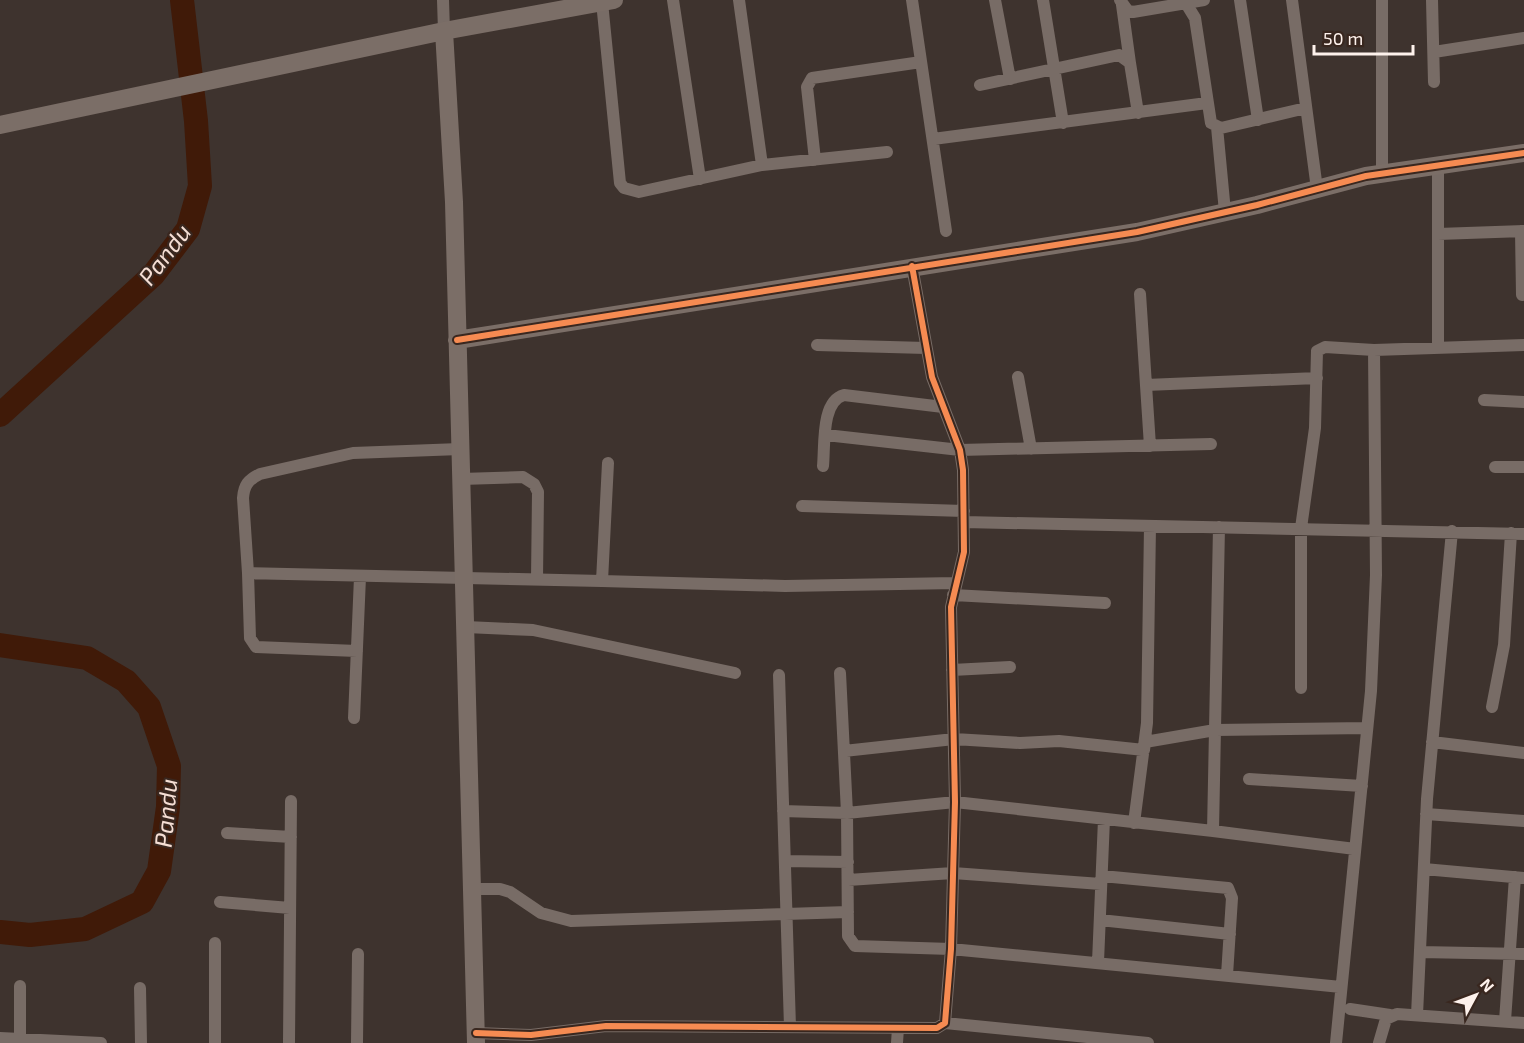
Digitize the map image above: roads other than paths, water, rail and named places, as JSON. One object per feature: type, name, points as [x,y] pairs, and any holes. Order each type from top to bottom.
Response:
[{"type":"street","points":[[444,0],[454,202],[476,1038],[525,1039],[606,1026],[937,1028],[945,1023],[1108,1041],[1148,1043]]},
{"type":"street","points":[[673,0],[700,179]]},
{"type":"street","points":[[739,0],[762,165]]},
{"type":"street","points":[[912,0],[946,231]]},
{"type":"street","points":[[995,0],[1010,79]]},
{"type":"street","points":[[1043,0],[1063,123]]},
{"type":"street","points":[[1121,3],[1133,12],[1204,0]]},
{"type":"street","points":[[1240,0],[1258,120]]},
{"type":"street","points":[[1292,0],[1317,189]]},
{"type":"street","points":[[1382,0],[1383,172]]},
{"type":"street","points":[[1432,0],[1434,82]]},
{"type":"street","points":[[0,125],[444,31],[608,1],[620,183],[624,188],[639,192],[762,165],[887,152]]},
{"type":"street","points":[[1186,2],[1195,18],[1207,103],[1211,123],[1216,127],[1224,212]]},
{"type":"street","points":[[1121,3],[1138,113]]},
{"type":"street","points":[[1434,52],[1524,38]]},
{"type":"street","points":[[980,85],[1119,55],[1130,63]]},
{"type":"street","points":[[815,160],[807,87],[812,78],[921,62]]},
{"type":"street","points":[[933,139],[1207,103]]},
{"type":"street","points":[[1216,127],[1258,120],[1306,108]]},
{"type":"street","points":[[457,340],[1137,232],[1383,172],[1524,153]]},
{"type":"street","points":[[1438,163],[1438,348]]},
{"type":"street","points":[[1438,234],[1522,231],[1522,295]]},
{"type":"street","points":[[912,266],[932,377],[960,450],[964,517],[964,552],[954,589],[952,670],[955,802],[951,948],[945,1023]]},
{"type":"street","points":[[1140,294],[1150,446]]},
{"type":"street","points":[[817,345],[926,348]]},
{"type":"street","points":[[1301,688],[1301,528],[1315,428],[1317,356],[1321,348],[1374,350],[1524,345]]},
{"type":"street","points":[[1336,1043],[1371,691],[1375,529],[1374,350]]},
{"type":"street","points":[[1018,376],[1031,448]]},
{"type":"street","points":[[1146,385],[1317,378]]},
{"type":"street","points":[[823,466],[829,407],[837,397],[844,395],[943,407]]},
{"type":"street","points":[[1484,400],[1524,402]]},
{"type":"street","points":[[826,435],[960,450],[1211,444]]},
{"type":"street","points":[[357,651],[256,647],[250,638],[244,487],[260,474],[353,453],[460,449]]},
{"type":"street","points":[[602,581],[608,463]]},
{"type":"street","points":[[1495,467],[1524,467]]},
{"type":"street","points":[[461,479],[523,477],[534,483],[538,492],[537,580]]},
{"type":"street","points":[[802,506],[1150,526],[1375,529],[1518,534],[1506,627],[1492,707]]},
{"type":"street","points":[[1144,750],[1148,702],[1150,526]]},
{"type":"street","points":[[1213,831],[1219,527]]},
{"type":"street","points":[[1417,1015],[1426,814],[1452,531]]},
{"type":"street","points":[[248,573],[464,580],[954,589],[1105,603]]},
{"type":"street","points":[[354,718],[360,577]]},
{"type":"street","points":[[466,627],[533,630],[735,673]]},
{"type":"street","points":[[952,670],[1010,666]]},
{"type":"street","points":[[840,673],[847,813],[848,936],[860,947],[951,948],[1341,987]]},
{"type":"street","points":[[779,675],[790,1027]]},
{"type":"street","points":[[1134,823],[1145,742],[1215,730],[1367,728]]},
{"type":"street","points":[[844,751],[954,739],[1020,744],[1059,741],[1144,750]]},
{"type":"street","points":[[1432,742],[1524,753]]},
{"type":"street","points":[[1249,779],[1362,786]]},
{"type":"street","points":[[289,1043],[291,801]]},
{"type":"street","points":[[783,811],[847,813],[955,802],[1355,849]]},
{"type":"street","points":[[1426,814],[1524,821]]},
{"type":"street","points":[[1098,962],[1104,819]]},
{"type":"street","points":[[227,833],[291,837]]},
{"type":"street","points":[[785,861],[848,862]]},
{"type":"street","points":[[1424,869],[1519,877],[1509,954],[1504,1021]]},
{"type":"street","points":[[848,880],[953,873],[1227,888],[1232,898],[1227,975]]},
{"type":"street","points":[[472,889],[500,889],[510,892],[541,913],[571,921],[786,912],[848,912]]},
{"type":"street","points":[[220,902],[290,908]]},
{"type":"street","points":[[1100,920],[1230,934]]},
{"type":"street","points":[[215,943],[215,1043]]},
{"type":"street","points":[[1420,952],[1524,954]]},
{"type":"street","points":[[357,1043],[358,954]]},
{"type":"street","points":[[20,986],[20,1039]]},
{"type":"street","points":[[140,988],[141,1043]]},
{"type":"street","points":[[1350,1009],[1390,1015],[1524,1023]]},
{"type":"street","points":[[1379,1043],[1383,1023],[1390,1015]]},
{"type":"street","points":[[897,1043],[898,1028]]},
{"type":"street","points":[[0,1038],[102,1043]]},
{"type":"waterway","name":"Pandu","points":[[0,415],[153,275],[188,229],[200,186],[196,121],[182,0]]},
{"type":"waterway","name":"Pandu","points":[[0,645],[87,658],[126,681],[149,707],[169,766],[168,807],[159,871],[142,902],[85,929],[30,935],[0,932]]}]
